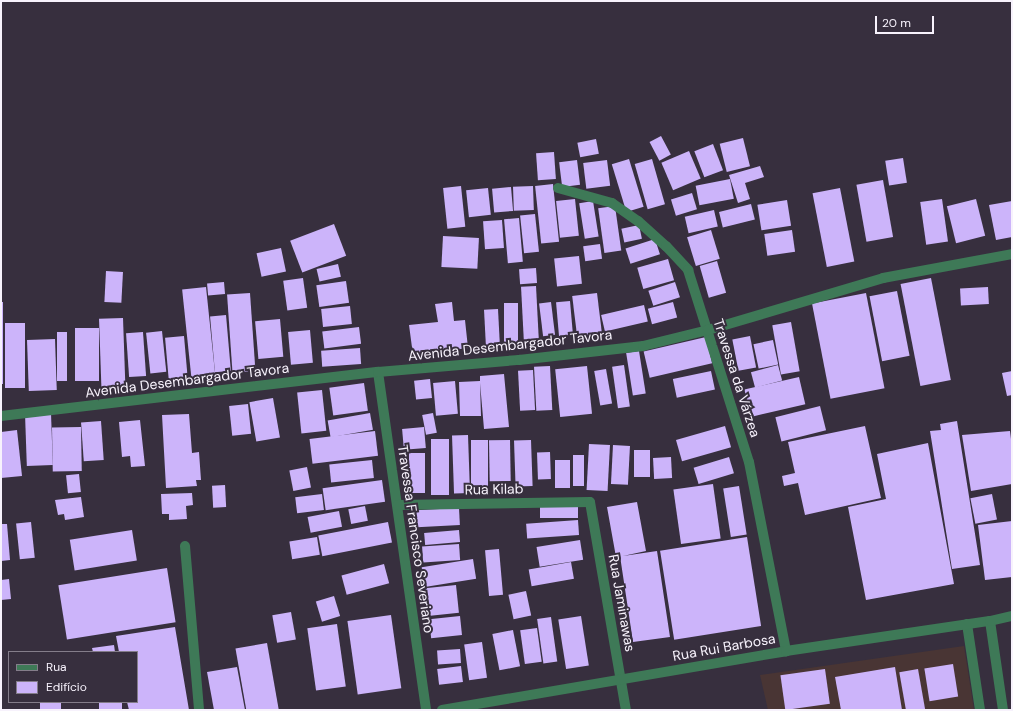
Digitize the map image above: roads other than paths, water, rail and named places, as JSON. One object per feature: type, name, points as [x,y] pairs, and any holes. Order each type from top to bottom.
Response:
[{"type":"street","name":"Travessa da Várzea","points":[[558,188],[612,203],[638,221],[666,246],[688,270],[749,462],[786,651]]},
{"type":"street","name":"Avenida Desembargador Tavora","points":[[1,416],[378,372],[519,360],[643,346],[708,330],[883,278],[1012,254]]},
{"type":"street","name":"Travessa Francisco Severiano","points":[[378,372],[426,710]]},
{"type":"street","name":"Rua Kilab","points":[[398,505],[590,502]]},
{"type":"street","name":"Rua Jaminawas","points":[[590,502],[626,710]]},
{"type":"street","points":[[185,546],[199,710]]},
{"type":"street","name":"Rua Rui Barbosa","points":[[442,710],[786,651],[990,621],[1012,616]]},
{"type":"street","points":[[990,621],[1003,710]]},
{"type":"street","points":[[967,624],[980,710]]}]
